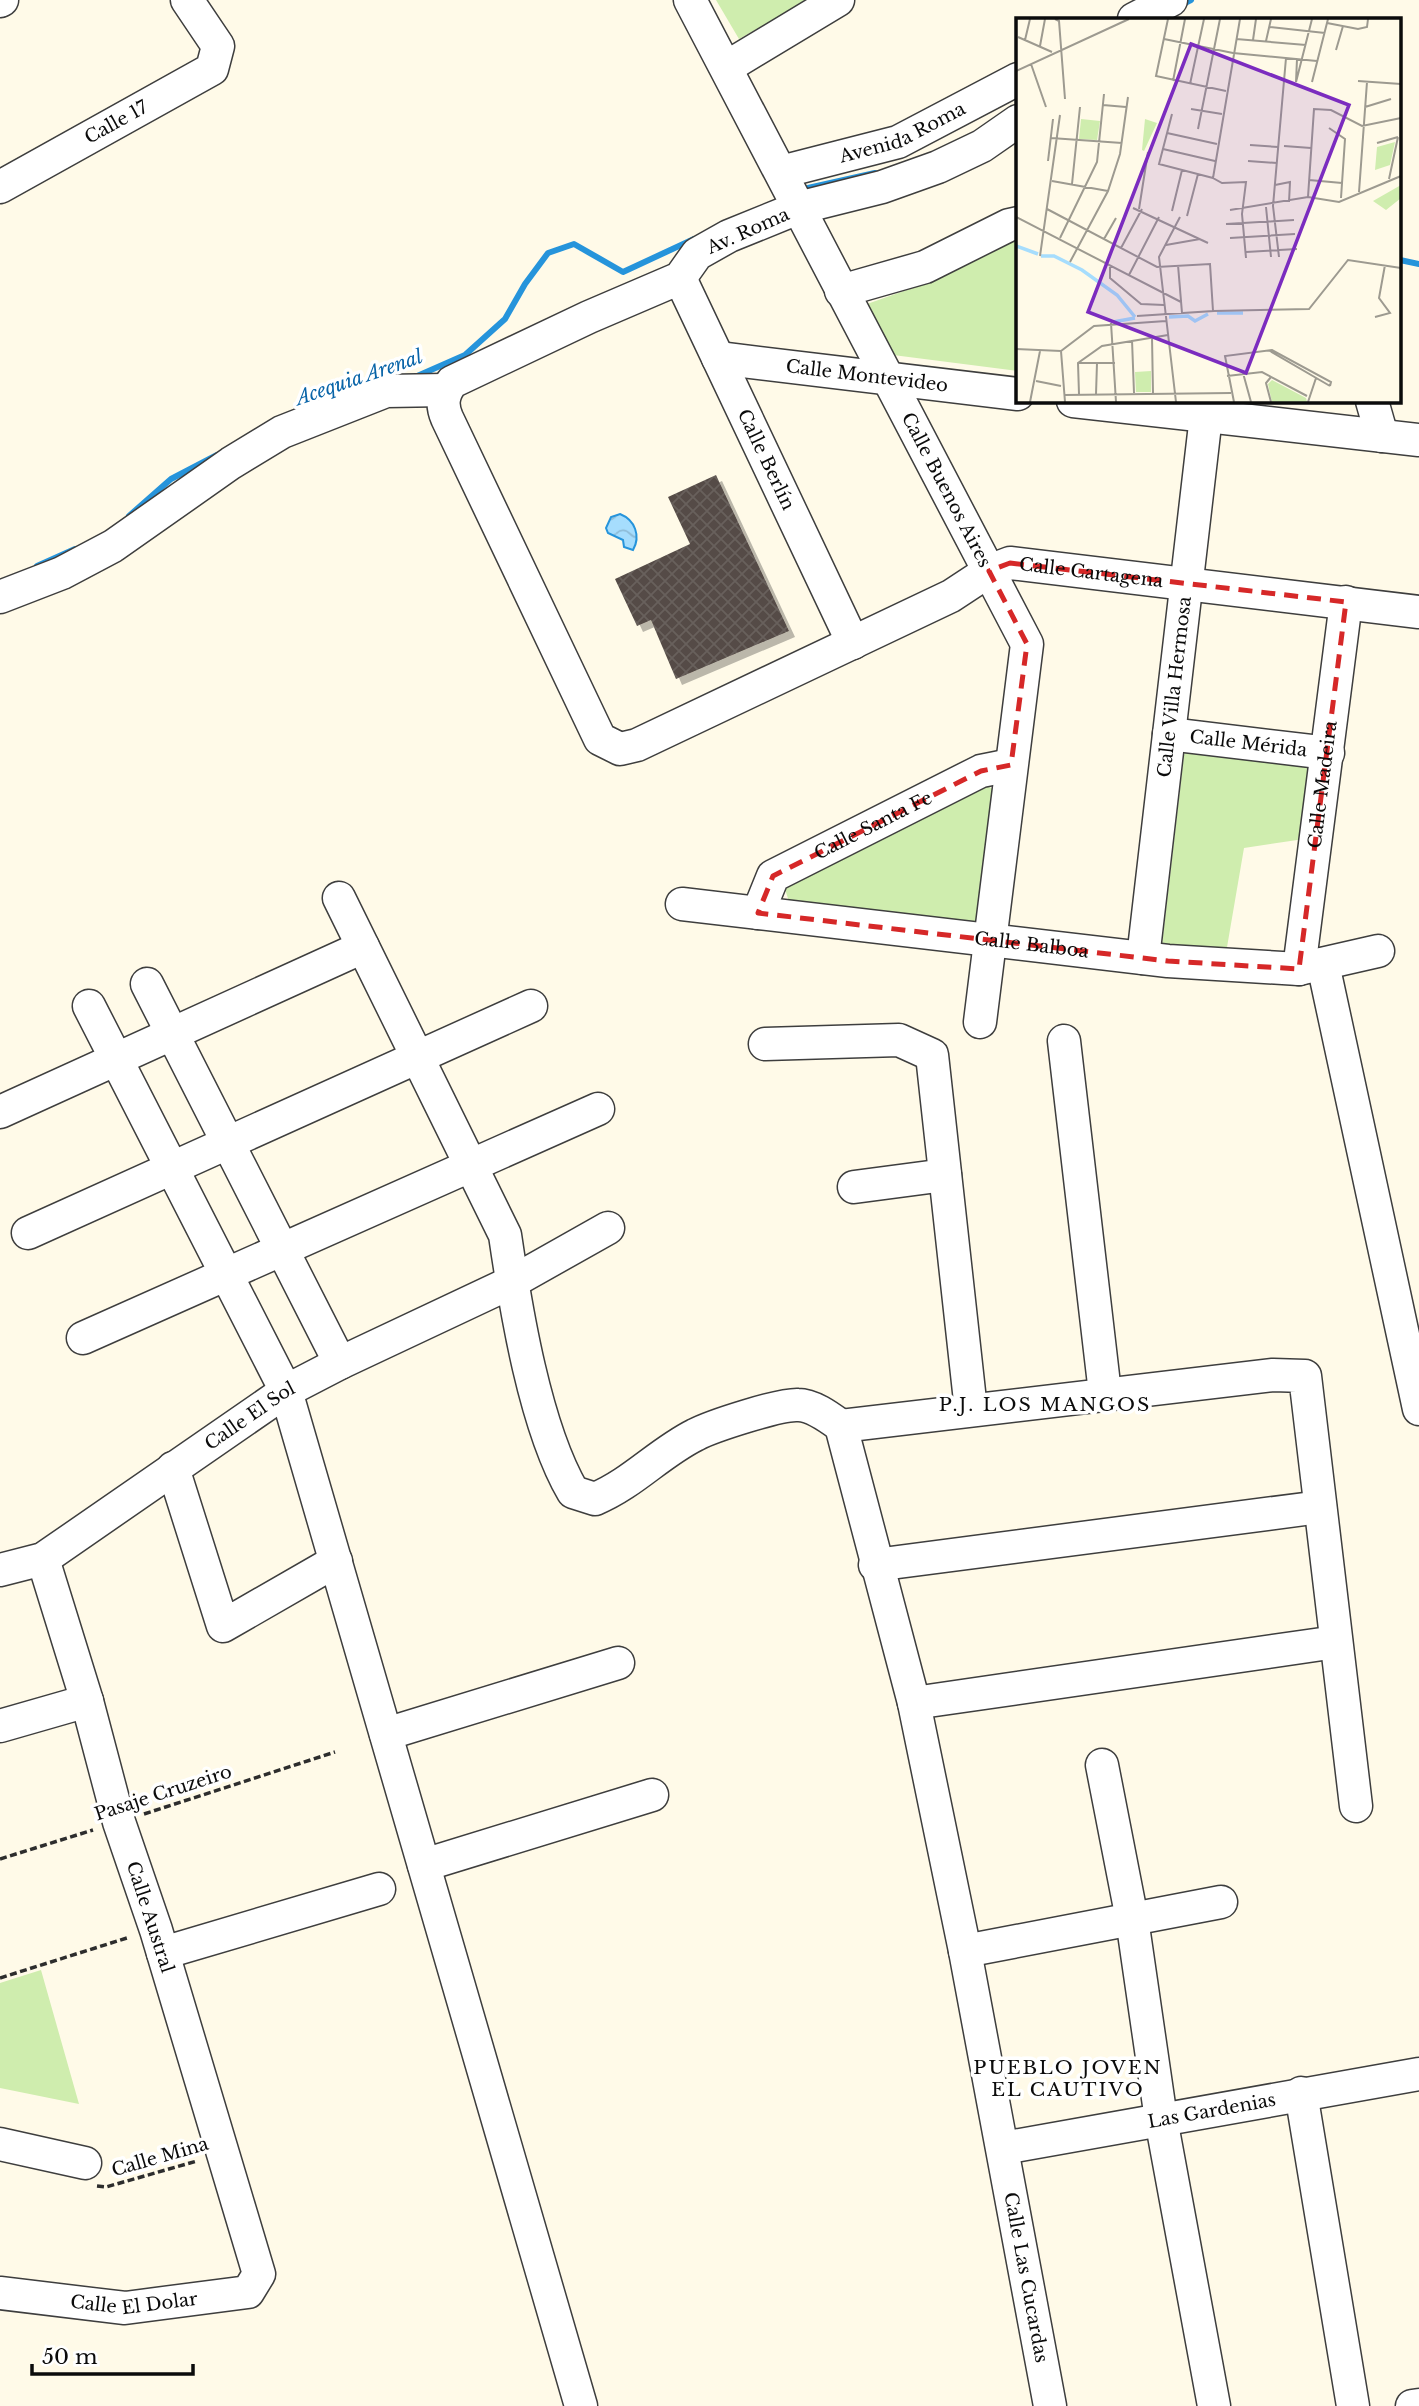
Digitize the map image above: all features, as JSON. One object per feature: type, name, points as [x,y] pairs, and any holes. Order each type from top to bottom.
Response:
[{"type":"street","name":"Calle 17","points":[[0,187],[212,69],[218,46],[187,0]]},
{"type":"street","name":"Calle Buenos Aires","points":[[690,0],[1027,644],[980,1022]]},
{"type":"street","points":[[727,67],[838,0]]},
{"type":"street","points":[[1135,18],[1171,0]]},
{"type":"street","name":"Avenida Roma","points":[[781,172],[898,142],[1016,80]]},
{"type":"street","name":"Av. Roma","points":[[449,386],[589,317],[680,278],[697,254],[729,236],[798,208],[882,187],[938,167],[982,146],[1016,122]]},
{"type":"street","points":[[841,292],[925,267],[1016,223]]},
{"type":"street","name":"Calle Berlín","points":[[680,278],[853,643]]},
{"type":"street","name":"Calle Montevideo","points":[[718,358],[1016,394]]},
{"type":"street","points":[[0,597],[62,573],[113,546],[231,463],[282,432],[386,391],[449,386]]},
{"type":"street","name":"Calle Cartagena","points":[[449,386],[443,409],[447,418],[596,734],[612,747],[620,749],[637,746],[853,643],[951,596],[989,571],[1010,563],[1419,611]]},
{"type":"street","points":[[1082,402],[1419,440]]},
{"type":"street","points":[[1373,402],[1382,436]]},
{"type":"street","name":"Calle Villa Hermosa","points":[[1143,958],[1206,416]]},
{"type":"street","name":"Calle Madeira","points":[[1346,602],[1328,753],[1311,966],[1419,1409]]},
{"type":"street","name":"Calle Mérida","points":[[1169,734],[1328,753]]},
{"type":"street","name":"Calle Santa Fe","points":[[758,913],[773,876],[981,771],[1011,765]]},
{"type":"street","points":[[339,898],[505,1235],[512,1282],[544,1423],[563,1475],[573,1492],[595,1499],[620,1488],[695,1435],[760,1413],[799,1404],[826,1415],[841,1426],[1105,1393],[1273,1375],[1305,1376],[1356,1807]]},
{"type":"street","name":"Calle Balboa","points":[[682,904],[1143,958],[1311,966],[1378,951]]},
{"type":"street","points":[[0,1112],[363,947]]},
{"type":"street","points":[[147,984],[340,1363]]},
{"type":"street","points":[[89,1006],[286,1391],[581,2406]]},
{"type":"street","points":[[29,1233],[531,1006]]},
{"type":"street","points":[[765,1044],[899,1040],[932,1055],[971,1410]]},
{"type":"street","points":[[1064,1041],[1105,1393]]},
{"type":"street","points":[[83,1338],[598,1109]]},
{"type":"street","points":[[853,1187],[945,1175]]},
{"type":"street","name":"Calle El Sol","points":[[0,1570],[43,1559],[286,1391],[512,1282],[608,1227]]},
{"type":"street","name":"Calle Las Cucardas","points":[[841,1426],[914,1703],[965,1951],[1050,2406]]},
{"type":"street","points":[[173,1468],[223,1626],[336,1560]]},
{"type":"street","points":[[876,1565],[1320,1507]]},
{"type":"street","name":"Calle Austral","points":[[43,1559],[87,1701],[119,1822],[159,1942],[259,2274]]},
{"type":"street","points":[[914,1703],[1336,1642]]},
{"type":"street","points":[[386,1734],[618,1663]]},
{"type":"street","points":[[0,1726],[87,1701]]},
{"type":"street","points":[[1102,1765],[1132,1919],[1161,2119],[1214,2406]]},
{"type":"street","points":[[424,1865],[652,1795]]},
{"type":"street","points":[[159,1942],[379,1889]]},
{"type":"street","points":[[965,1951],[1222,1902]]},
{"type":"street","name":"Las Gardenias","points":[[1003,2148],[1419,2074]]},
{"type":"street","points":[[1301,2093],[1353,2406]]},
{"type":"street","points":[[0,2144],[85,2163]]},
{"type":"street","name":"Calle El Dolar","points":[[0,2293],[125,2308],[248,2292],[259,2274]]},
{"type":"street","points":[[1412,2406],[1419,2405]]},
{"type":"path","name":"Pasaje Cruzeiro","points":[[0,1859],[335,1752]]},
{"type":"path","points":[[0,1978],[159,1942]]},
{"type":"path","name":"Calle Mina","points":[[106,2187],[223,2154]]},
{"type":"highlighted area","points":[[1010,563],[1346,602],[1299,969],[1168,961],[758,913],[773,876],[981,771],[1011,765],[1027,644],[989,571]]},
{"type":"green space","points":[[716,0],[808,0],[739,39]]},
{"type":"green space","points":[[1016,239],[1016,371],[893,355],[867,304],[941,278]]},
{"type":"green space","points":[[1188,748],[1310,766],[1304,839],[1244,848],[1226,953],[1162,945],[1184,755]]},
{"type":"green space","points":[[987,786],[995,790],[979,918],[974,923],[791,908],[784,886]]},
{"type":"green space","points":[[41,1970],[79,2104],[0,2088],[0,1983]]},
{"type":"water","points":[[620,514],[633,524],[635,529],[633,550],[624,547],[623,540],[608,533],[606,528],[611,517]]},
{"type":"building","points":[[716,475],[789,631],[676,679],[651,620],[637,626],[615,579],[690,544],[668,497]]},
{"type":"waterway","points":[[1179,6],[1191,0]]},
{"type":"waterway","name":"Acequia Arenal","points":[[808,188],[875,173]]},
{"type":"waterway","name":"Acequia Arenal","points":[[415,377],[465,355],[505,319],[525,284],[548,253],[574,244],[623,272],[694,239]]},
{"type":"waterway","points":[[1402,260],[1419,264]]},
{"type":"waterway","name":"Acequia Arenal","points":[[129,516],[171,479],[217,455]]},
{"type":"waterway","name":"Acequia Arenal","points":[[37,566],[75,549]]},
{"type":"district","name":"P.J. LOS MANGOS","points":[[1045,1404]]},
{"type":"district","name":"PUEBLO JOVEN EL CAUTIVO","points":[[1068,2078]]}]
